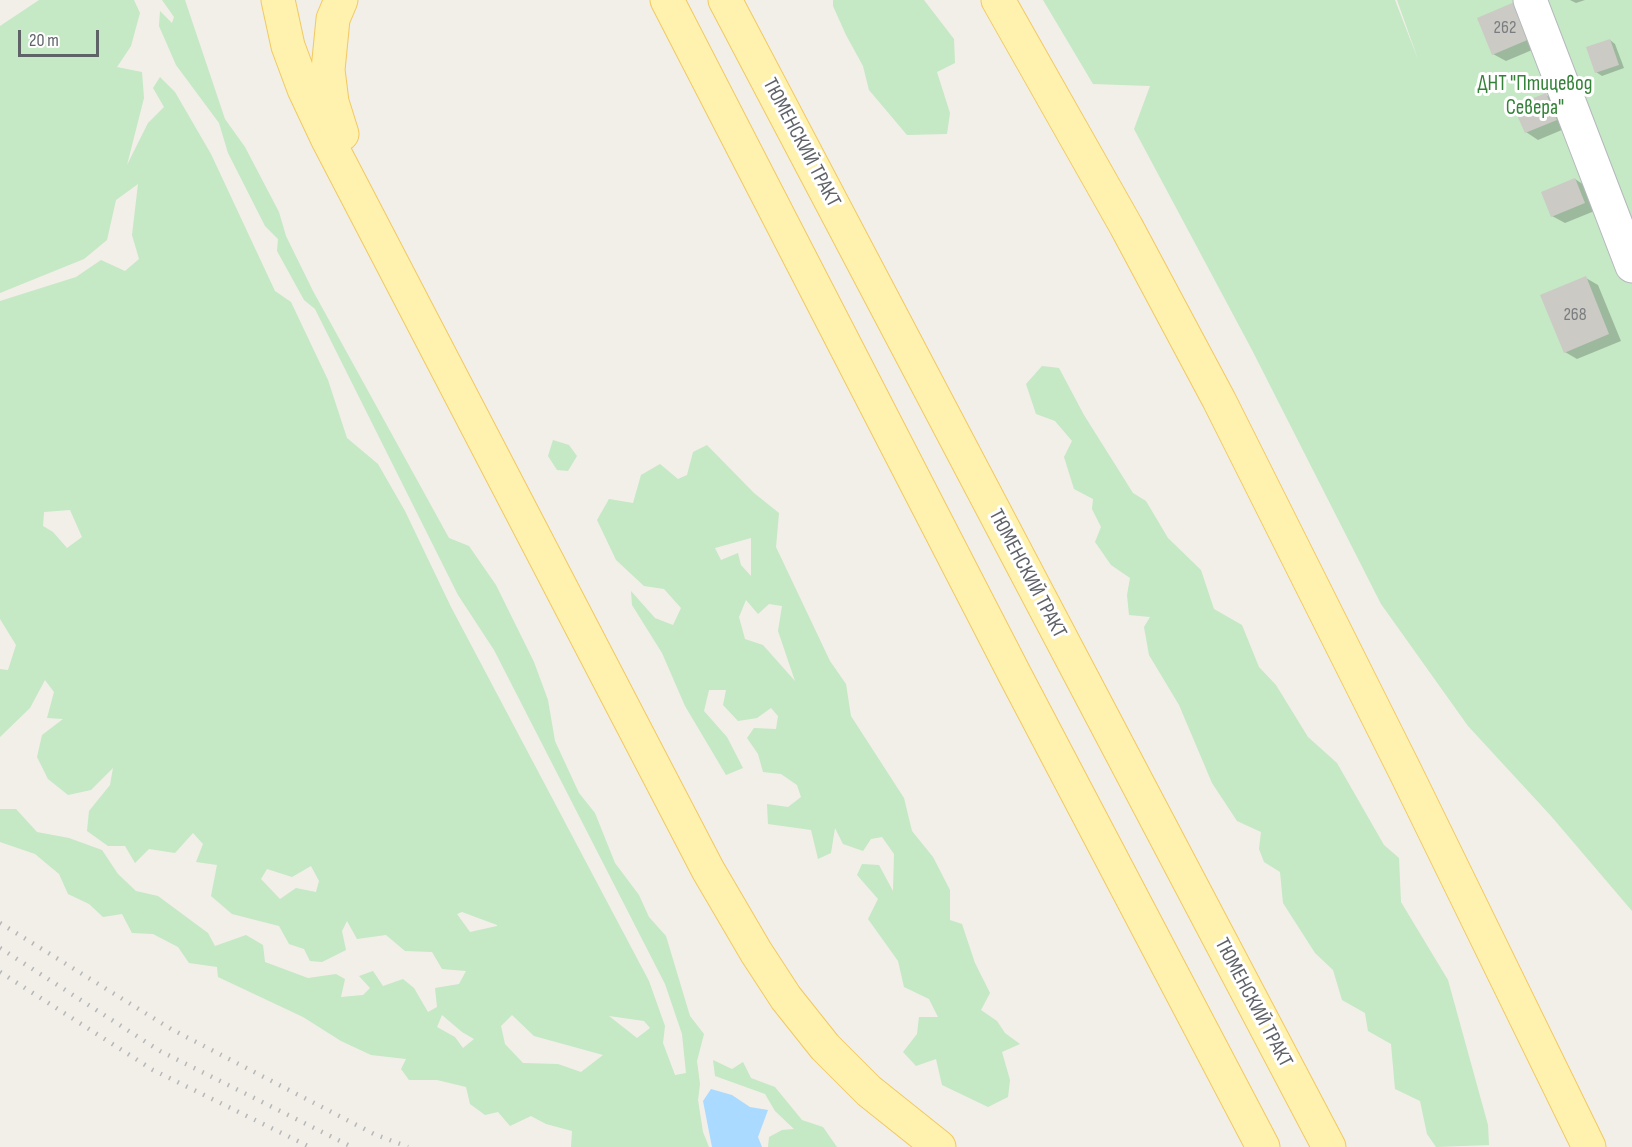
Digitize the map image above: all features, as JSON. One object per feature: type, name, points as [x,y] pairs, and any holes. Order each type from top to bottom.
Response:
[{"type":"main road","points":[[278,0],[288,46],[304,89],[708,870],[786,998],[825,1047],[869,1091],[939,1147]]},
{"type":"main road","points":[[341,0],[333,19],[328,70],[332,102],[370,219]]},
{"type":"main road","points":[[648,0],[711,85]]},
{"type":"main road","points":[[667,0],[1158,950],[1263,1147]]},
{"type":"main road","name":"ТЮМЕНСКИЙ ТРАКТ","points":[[725,0],[1329,1147]]},
{"type":"main road","points":[[742,0],[758,60]]},
{"type":"main road","points":[[998,0],[1126,226],[1219,400],[1589,1147]]},
{"type":"main road","points":[[1565,1098],[1581,1147]]},
{"type":"main road","points":[[1565,1098],[1601,1147]]},
{"type":"street","points":[[1530,0],[1632,266]]},
{"type":"green space","points":[[39,0],[134,0],[140,13],[131,46],[117,67],[142,72],[144,98],[127,165],[148,123],[164,107],[153,88],[160,77],[175,92],[211,154],[275,291],[291,302],[328,380],[347,438],[378,464],[405,511],[451,607],[649,981],[665,1026],[663,1043],[675,1075],[686,1073],[682,1034],[665,984],[494,650],[458,595],[315,309],[304,300],[277,251],[278,239],[265,226],[228,153],[219,123],[176,65],[159,26],[160,11],[172,23],[174,17],[162,0],[185,0],[225,119],[245,147],[279,212],[286,236],[313,291],[449,538],[469,546],[496,585],[534,662],[548,700],[555,741],[579,793],[595,813],[615,863],[639,895],[649,917],[666,936],[690,1016],[704,1034],[697,1061],[700,1084],[698,1100],[703,1132],[709,1147],[571,1147],[572,1131],[546,1124],[531,1116],[510,1126],[498,1112],[485,1115],[470,1104],[466,1087],[437,1080],[409,1080],[401,1069],[406,1059],[371,1055],[341,1041],[303,1017],[218,977],[217,967],[189,963],[178,947],[153,934],[132,933],[122,914],[103,917],[89,904],[68,894],[59,874],[35,854],[0,842],[0,809],[16,809],[37,832],[69,838],[102,850],[118,874],[136,891],[158,896],[208,933],[215,946],[246,935],[263,945],[265,962],[308,978],[336,974],[345,979],[341,997],[363,995],[370,988],[359,976],[373,971],[383,986],[403,979],[414,988],[428,1012],[437,1007],[435,988],[459,984],[466,971],[442,969],[432,952],[405,951],[386,935],[357,939],[347,921],[342,931],[346,950],[322,962],[310,961],[304,949],[289,944],[279,926],[232,914],[211,896],[217,865],[196,862],[203,844],[193,833],[175,853],[149,849],[135,863],[125,846],[108,846],[87,831],[89,811],[110,785],[113,768],[91,790],[68,795],[48,779],[37,757],[42,735],[63,719],[47,718],[54,692],[45,680],[30,708],[0,737],[0,669],[8,670],[16,645],[0,619],[0,301],[76,277],[101,260],[125,271],[139,259],[132,235],[138,184],[116,200],[107,240],[84,259],[0,293],[0,26]],"holes":[[[70,510],[82,537],[67,548],[53,532],[43,526],[44,512]],[[311,866],[319,881],[316,892],[296,888],[280,899],[261,879],[267,869],[292,877]],[[462,912],[497,925],[470,932],[457,914]],[[442,1015],[474,1039],[463,1048],[455,1037],[437,1027]],[[512,1015],[534,1036],[603,1055],[581,1072],[558,1064],[523,1063],[505,1044],[501,1026]],[[609,1016],[644,1021],[650,1028],[637,1038]]]},
{"type":"green space","points":[[833,0],[924,0],[954,39],[955,63],[937,72],[950,113],[947,134],[907,135],[869,90],[863,66],[846,35],[833,6]]},
{"type":"green space","name":"ДНТ \"Птицевод Севера\"","points":[[1043,0],[1395,0],[1419,62],[1397,0],[1632,0],[1632,911],[1551,816],[1468,726],[1381,604],[1252,350],[1134,129],[1150,86],[1093,84]]},
{"type":"green space","points":[[1042,366],[1059,368],[1084,415],[1133,493],[1146,501],[1168,538],[1201,570],[1214,609],[1242,625],[1259,667],[1276,685],[1308,737],[1337,763],[1384,845],[1399,858],[1401,902],[1448,980],[1488,1125],[1489,1145],[1436,1147],[1427,1134],[1420,1101],[1395,1089],[1391,1044],[1368,1031],[1365,1013],[1342,1000],[1333,970],[1315,953],[1283,903],[1280,872],[1264,862],[1259,849],[1261,832],[1237,821],[1212,783],[1179,705],[1149,655],[1144,627],[1150,617],[1129,615],[1127,595],[1130,578],[1111,565],[1095,542],[1101,527],[1092,509],[1093,499],[1074,489],[1064,457],[1072,441],[1055,421],[1036,414],[1026,384]]},
{"type":"green space","points":[[553,440],[569,445],[577,456],[568,471],[557,470],[548,456]]},
{"type":"green space","points":[[707,445],[754,493],[779,513],[776,547],[830,661],[846,684],[851,716],[904,798],[912,831],[933,857],[950,890],[950,920],[962,924],[975,963],[990,993],[981,1010],[997,1021],[1005,1033],[1020,1044],[1002,1052],[1010,1080],[1008,1097],[988,1107],[942,1085],[936,1059],[916,1066],[903,1052],[917,1034],[919,1017],[938,1017],[929,999],[904,987],[898,961],[868,919],[878,899],[857,875],[862,864],[879,865],[893,891],[894,854],[882,837],[871,839],[863,851],[843,844],[835,828],[831,853],[818,859],[811,830],[768,824],[767,804],[788,807],[801,797],[797,785],[781,774],[763,772],[758,754],[747,738],[754,728],[776,729],[778,716],[771,708],[757,718],[738,721],[723,705],[726,690],[709,690],[704,711],[727,737],[743,768],[726,775],[685,706],[662,653],[632,605],[631,591],[655,618],[673,625],[681,608],[664,589],[644,586],[616,560],[597,520],[609,499],[633,503],[641,475],[660,464],[678,479],[687,475],[693,452]],"holes":[[[751,538],[751,576],[741,565],[738,553],[721,560],[715,548]],[[746,600],[758,614],[769,604],[782,606],[778,631],[795,681],[763,645],[745,639],[739,617]]]},
{"type":"green space","points":[[713,1060],[732,1069],[743,1062],[751,1078],[775,1087],[802,1120],[823,1127],[837,1147],[768,1147],[769,1137],[782,1130],[794,1129],[775,1111],[765,1094],[715,1076]]},
{"type":"water","points":[[711,1089],[732,1095],[750,1107],[768,1110],[758,1137],[762,1147],[712,1147],[703,1101]]},
{"type":"building","points":[[1517,1],[1532,38],[1492,55],[1477,18]]},
{"type":"building","points":[[1610,39],[1619,65],[1595,73],[1586,47]]},
{"type":"building","points":[[1546,93],[1557,120],[1525,133],[1513,106]]},
{"type":"building","points":[[1575,178],[1585,203],[1551,217],[1541,192]]},
{"type":"building","points":[[1586,276],[1609,334],[1564,353],[1540,295]]},
{"type":"railway","points":[[0,923],[171,1029],[374,1134],[408,1147]]},
{"type":"railway","points":[[0,948],[160,1051],[352,1147]]},
{"type":"railway","points":[[0,972],[153,1070],[310,1147]]}]
